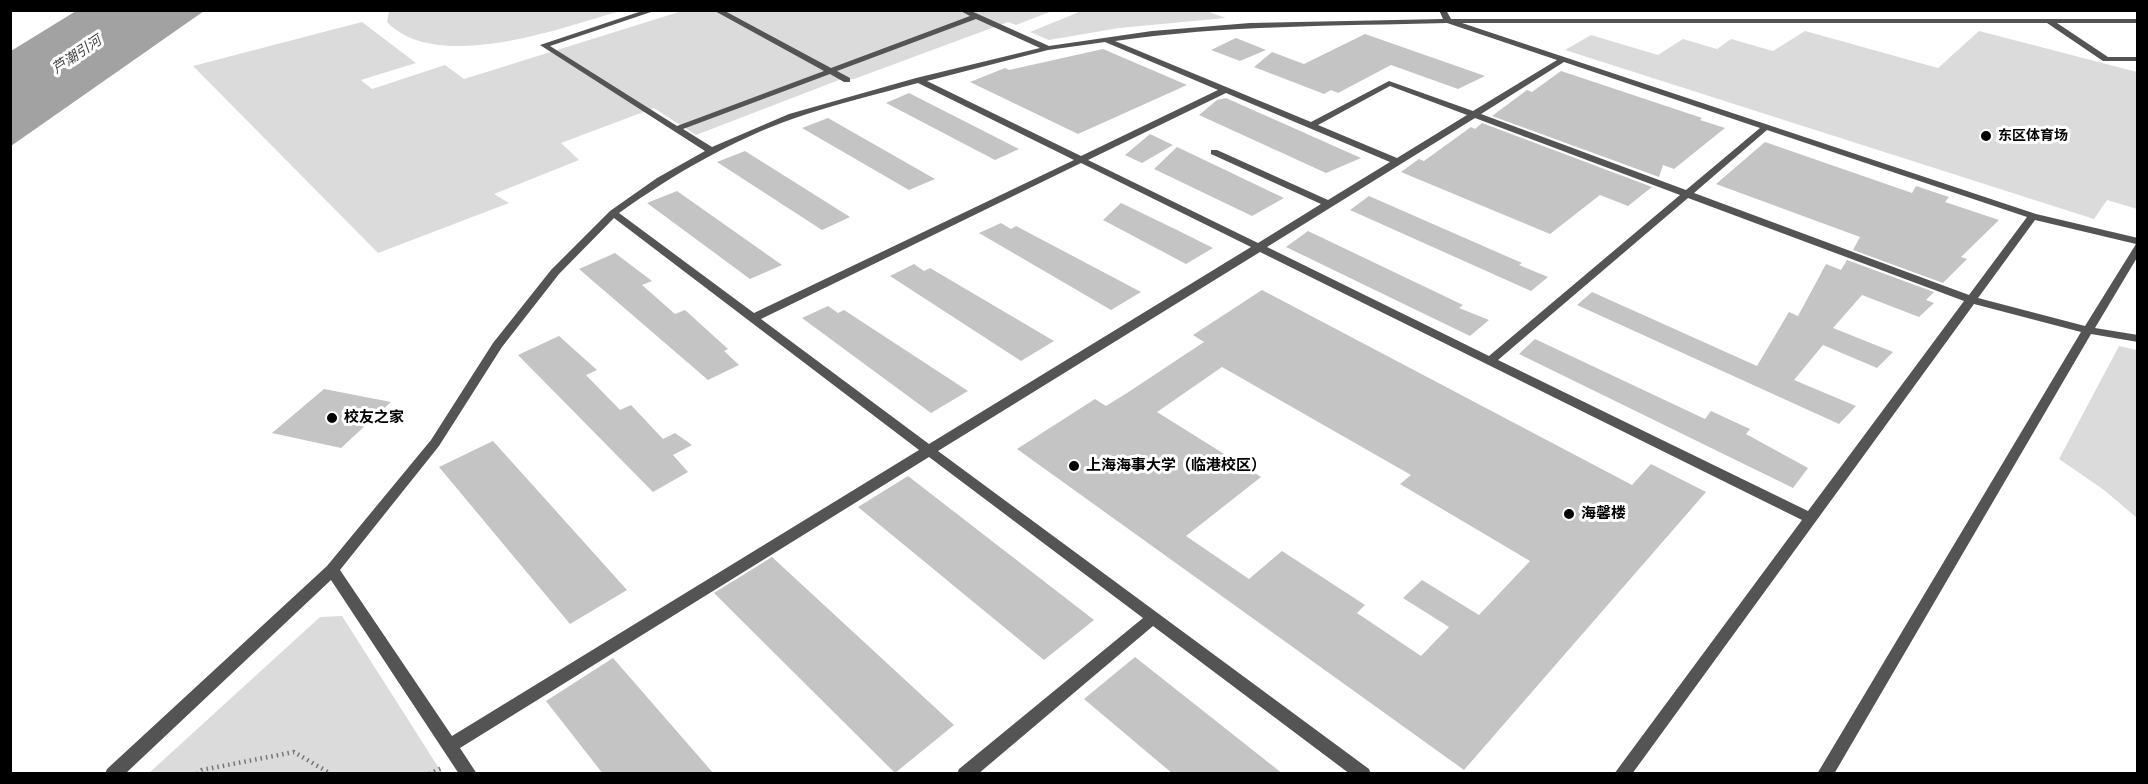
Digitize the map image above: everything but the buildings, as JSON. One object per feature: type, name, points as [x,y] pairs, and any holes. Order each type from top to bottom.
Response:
[{"type":"lane","points":[[654,10],[544,45],[711,151]]},
{"type":"lane","points":[[716,10],[847,80]]},
{"type":"lane","points":[[962,10],[1048,48]]},
{"type":"lane","points":[[1442,10],[1448,21],[1562,61],[2033,216],[2138,243],[1825,774]]},
{"type":"lane","points":[[676,129],[975,16]]},
{"type":"lane","points":[[113,774],[332,570],[435,443],[497,345],[555,272],[613,213],[660,180],[711,151],[792,116],[919,80],[1048,48],[1152,33],[1250,25],[1448,21],[2138,21]]},
{"type":"lane","points":[[2049,21],[2106,59],[2138,59]]},
{"type":"lane","points":[[1105,40],[1396,161]]},
{"type":"lane","points":[[451,745],[1396,161],[1562,61]]},
{"type":"lane","points":[[919,80],[1810,518]]},
{"type":"lane","points":[[1311,126],[1389,84],[1971,300],[2087,330],[2138,339]]},
{"type":"lane","points":[[753,318],[1226,90]]},
{"type":"lane","points":[[1491,361],[1766,127]]},
{"type":"lane","points":[[1214,152],[1328,204]]},
{"type":"lane","points":[[613,213],[1364,774]]},
{"type":"lane","points":[[1622,774],[2033,216]]},
{"type":"lane","points":[[332,570],[469,774]]},
{"type":"lane","points":[[965,774],[1153,618]]},
{"type":"path","points":[[197,774],[202,770],[294,753],[331,774]]},
{"type":"shaded area","points":[[389,10],[620,11],[534,36],[467,46],[436,45],[409,37],[387,22]]},
{"type":"shaded area","points":[[1084,10],[1206,11],[1226,18],[1119,28],[1049,40],[1030,32]]},
{"type":"shaded area","points":[[682,11],[1052,11],[1016,25],[1008,22],[854,79],[839,80],[696,135],[654,108],[561,143],[579,160],[494,194],[509,203],[378,253],[193,66],[362,22],[416,63],[361,80],[372,89],[445,65],[464,79]]},
{"type":"shaded area","name":"东区体育场","points":[[1805,31],[1938,68],[1979,31],[2137,72],[2137,209],[2107,200],[2094,219],[1565,50],[1591,35],[1658,55],[1683,39],[1717,49],[1731,39],[1773,51]]},
{"type":"shaded area","points":[[2119,346],[2137,350],[2137,518],[2104,490],[2059,459]]},
{"type":"shaded area","points":[[342,616],[442,773],[149,773],[320,617]]},
{"type":"water","name":"芦潮引河","points":[[76,11],[204,11],[11,146],[11,51]]},
{"type":"place","name":"东区体育场","points":[[1986,136]]},
{"type":"place","name":"校友之家","points":[[332,418]]},
{"type":"place","name":"上海海事大学（临港校区）","points":[[1074,466]]},
{"type":"place","name":"海馨楼","points":[[1569,514]]}]
